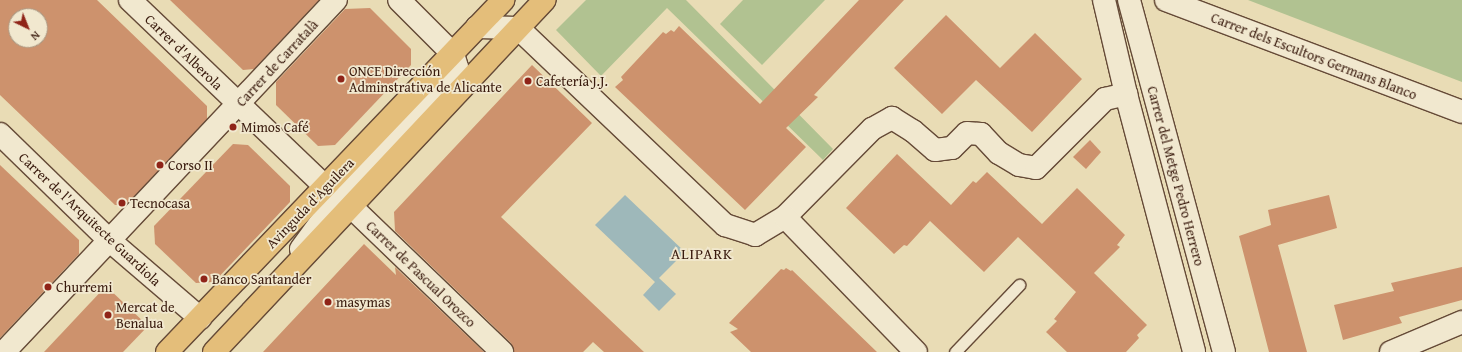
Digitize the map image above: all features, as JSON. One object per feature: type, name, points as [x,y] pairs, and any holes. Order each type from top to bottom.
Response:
[{"type":"main road","name":"Avinguda d'Aguilera","points":[[223,349],[268,294],[339,196],[453,54],[503,0]]},
{"type":"main road","name":"Avinguda d'Aguilera","points":[[167,352],[200,318],[339,196],[518,28],[545,0]]},
{"type":"street","name":"Carrer d'Alberola","points":[[130,0],[238,104],[339,196]]},
{"type":"street","name":"Carrer de Carratalà","points":[[4,352],[336,0]]},
{"type":"street","points":[[399,0],[453,54]]},
{"type":"street","name":"Carrer del Metge Pedro Herrero","points":[[1104,0],[1126,94],[1194,352]]},
{"type":"street","name":"Carrer del Metge Pedro Herrero","points":[[1129,0],[1224,352]]},
{"type":"street","name":"Carrer dels Escultors Germans Blanco","points":[[1166,0],[1462,112]]},
{"type":"street","points":[[478,27],[518,28]]},
{"type":"street","name":"Carrer del Metge Pedro Herrero","points":[[518,28],[725,225],[755,235],[785,217],[872,129],[892,118],[913,131],[935,150],[952,148],[967,133],[981,134],[999,153],[1019,166],[1036,168],[1105,99],[1126,94]]},
{"type":"street","name":"Carrer de l'Arquitecte Guardiola","points":[[0,134],[109,240],[200,318]]},
{"type":"street","name":"Carrer de Pascual Orozco","points":[[339,196],[502,352]]},
{"type":"street","points":[[785,217],[916,352]]},
{"type":"street","points":[[1391,352],[1462,322]]},
{"type":"lane","points":[[955,352],[1019,285]]},
{"type":"green space","points":[[586,0],[686,0],[833,149],[823,160],[667,8],[601,76],[556,30]]},
{"type":"green space","points":[[743,0],[825,0],[762,65],[720,24]]},
{"type":"green space","points":[[1248,0],[1462,0],[1462,82]]},
{"type":"water","points":[[625,195],[685,252],[659,278],[676,294],[659,311],[643,295],[655,282],[595,225]]},
{"type":"building","points":[[0,0],[97,0],[207,106],[207,119],[126,205],[115,205],[0,95]]},
{"type":"building","points":[[170,0],[319,0],[254,69],[243,70]]},
{"type":"building","points":[[859,0],[904,0],[814,95],[818,97],[786,128],[806,147],[745,210],[615,87],[623,80],[621,77],[663,32],[666,34],[671,30],[674,32],[679,26],[760,104]]},
{"type":"building","name":"ONCE Dirección Adminstrativa de Alicante","points":[[370,8],[411,49],[411,65],[335,145],[318,146],[276,105],[276,82],[345,9]]},
{"type":"building","points":[[946,15],[1000,68],[1035,33],[1082,79],[1032,132],[976,80],[942,114],[894,68]]},
{"type":"building","points":[[532,65],[592,123],[501,217],[644,352],[604,352],[593,342],[583,352],[514,352],[511,343],[395,231],[394,212]]},
{"type":"building","points":[[1090,140],[1101,152],[1086,169],[1073,157]]},
{"type":"building","points":[[233,144],[248,145],[290,186],[290,202],[214,282],[196,283],[155,244],[154,226]]},
{"type":"building","points":[[897,154],[951,205],[973,181],[976,183],[987,172],[1042,224],[1077,188],[1125,235],[1117,245],[1120,247],[1094,273],[1147,325],[1137,335],[1139,338],[1126,352],[1067,352],[1046,332],[1057,321],[1054,319],[1076,292],[1018,237],[984,272],[930,221],[907,246],[904,245],[894,254],[846,208]]},
{"type":"building","points":[[0,165],[79,240],[79,254],[0,338]]},
{"type":"building","points":[[1329,195],[1337,228],[1278,245],[1307,352],[1269,352],[1239,236],[1271,225],[1268,210]]},
{"type":"building","points":[[364,244],[396,275],[395,267],[484,352],[263,352]]},
{"type":"building","points":[[1462,267],[1462,300],[1399,317],[1402,323],[1343,340],[1334,305],[1394,291],[1391,283]]},
{"type":"building","points":[[786,268],[791,271],[792,270],[877,352],[751,352],[730,332],[738,329],[729,323],[781,269],[784,270]]},
{"type":"building","name":"Mercat de Benalua","points":[[106,286],[148,326],[123,352],[44,352]]},
{"type":"place","name":"ONCE Dirección Adminstrativa de Alicante","points":[[341,79]]},
{"type":"place","name":"Cafetería J.J.","points":[[528,81]]},
{"type":"place","name":"Mimos Café","points":[[233,127]]},
{"type":"place","name":"Corso II","points":[[160,165]]},
{"type":"place","name":"Tecnocasa","points":[[122,203]]},
{"type":"place","name":"Banco Santander","points":[[204,279]]},
{"type":"place","name":"Churremi","points":[[48,287]]},
{"type":"place","name":"masymas","points":[[328,302]]},
{"type":"place","name":"Mercat de Benalua","points":[[108,315]]},
{"type":"district","name":"ALIPARK","points":[[702,254]]}]
